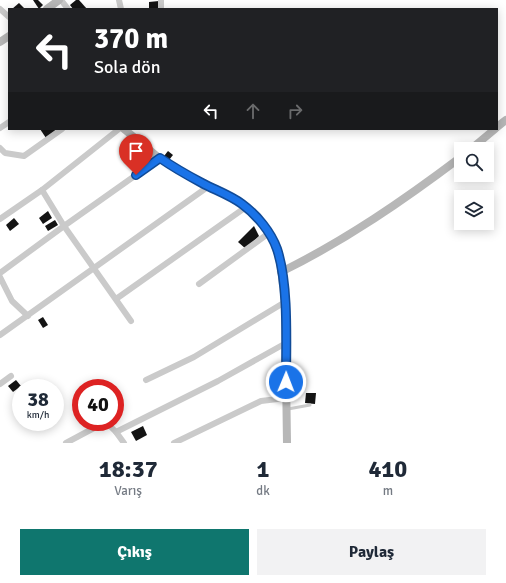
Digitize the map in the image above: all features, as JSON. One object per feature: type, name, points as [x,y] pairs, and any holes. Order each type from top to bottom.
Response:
[{"type":"street","points":[[48,8],[60,0],[67,8]]},
{"type":"street","points":[[0,9],[8,16]]},
{"type":"street","points":[[498,126],[506,120]]},
{"type":"street","points":[[0,148],[5,153],[24,156],[61,130]]},
{"type":"street","points":[[0,219],[42,190],[118,130]]},
{"type":"street","points":[[125,130],[160,158],[246,207],[269,233],[277,250],[282,272],[285,302],[287,443]]},
{"type":"street","points":[[479,142],[494,130]]},
{"type":"street","points":[[0,273],[160,158]]},
{"type":"street","points":[[282,272],[316,255],[357,230],[399,203],[454,162]]},
{"type":"street","points":[[0,335],[209,186]]},
{"type":"street","points":[[42,190],[64,226],[131,321]]},
{"type":"street","points":[[116,299],[246,207]]},
{"type":"street","points":[[199,284],[269,233]]},
{"type":"street","points":[[0,277],[12,301],[28,316]]},
{"type":"street","points":[[146,380],[194,357],[285,302]]},
{"type":"street","points":[[116,432],[218,381],[286,343]]},
{"type":"street","points":[[0,384],[11,376]]},
{"type":"street","points":[[174,443],[261,401],[286,398]]},
{"type":"street","points":[[66,443],[101,425],[108,424],[124,443]]},
{"type":"lane","points":[[286,409],[310,405]]},
{"type":"building","points":[[33,0],[38,0],[43,5],[38,8]]},
{"type":"building","points":[[76,0],[79,0],[86,8],[72,8],[70,5]]},
{"type":"building","points":[[159,1],[159,8],[149,8],[149,2]]},
{"type":"building","points":[[19,3],[24,8],[13,8]]},
{"type":"building","points":[[41,130],[57,130],[46,138]]},
{"type":"building","points":[[168,151],[173,155],[169,160],[164,156]]},
{"type":"building","points":[[48,211],[52,218],[43,224],[39,218]]},
{"type":"building","points":[[14,218],[19,224],[10,231],[6,225]]},
{"type":"building","points":[[55,220],[58,225],[48,231],[45,226]]},
{"type":"building","points":[[254,226],[259,236],[246,249],[238,242]]},
{"type":"building","points":[[43,317],[48,325],[43,328],[38,320]]},
{"type":"building","points":[[12,383],[12,391],[8,386]]},
{"type":"building","points":[[306,393],[316,393],[315,404],[305,403]]},
{"type":"building","points":[[143,426],[147,435],[136,441],[131,432]]},
{"type":"route","points":[[136,175],[160,158],[201,183],[242,203],[263,224],[272,237],[280,260],[282,272],[285,302],[286,382]]}]
